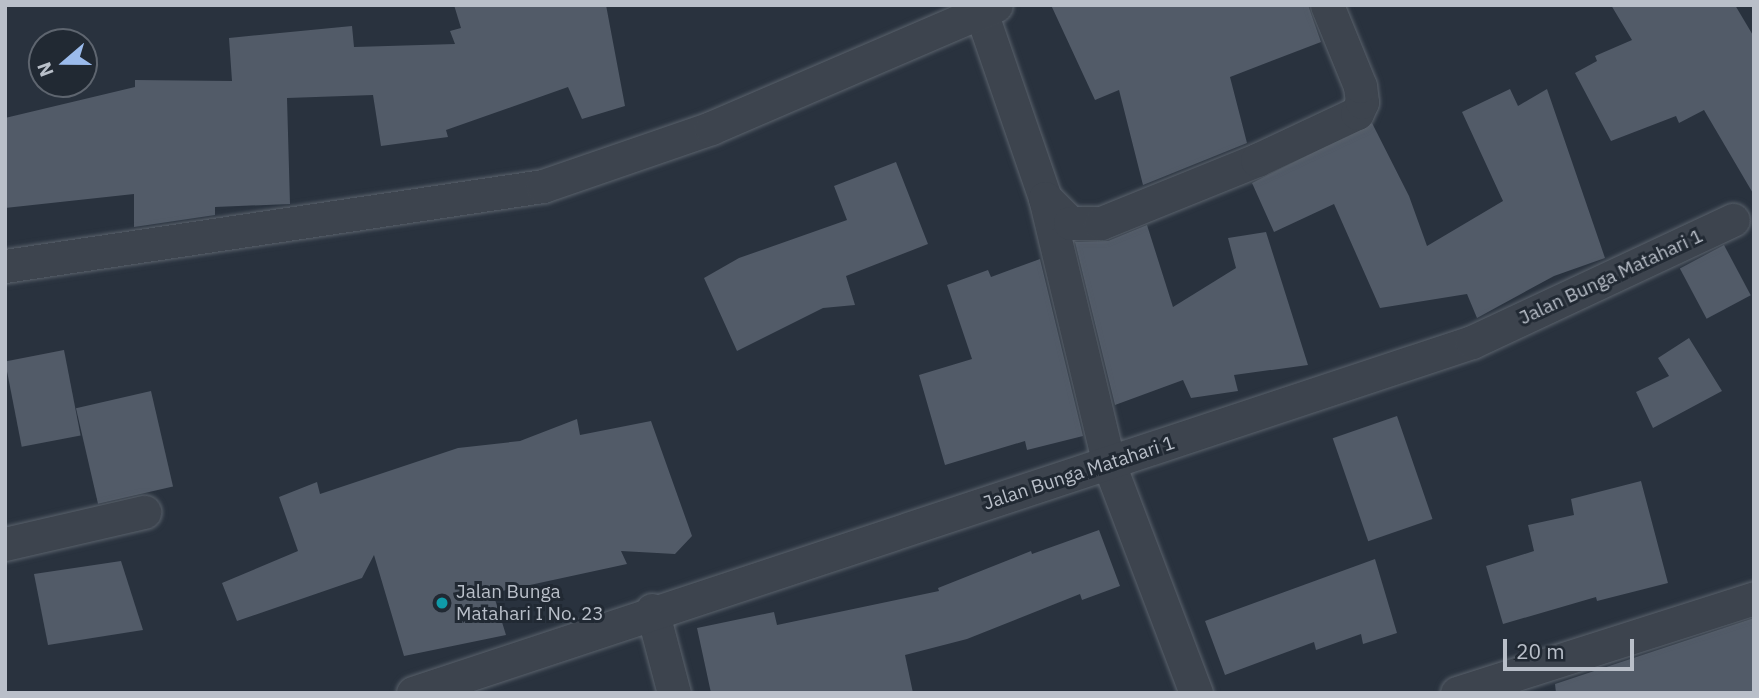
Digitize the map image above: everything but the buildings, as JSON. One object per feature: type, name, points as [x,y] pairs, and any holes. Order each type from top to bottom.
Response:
[{"type":"street","points":[[1045,198],[1070,223],[1101,223],[1257,160],[1357,113],[1363,102],[1360,86],[1327,5]]},
{"type":"street","points":[[5,266],[543,186],[711,128],[988,9],[1045,198],[1109,464],[1196,693]]},
{"type":"street","name":"Jalan Bunga Matahari 1","points":[[413,693],[652,610],[1109,464],[1472,342],[1733,220]]},
{"type":"street","points":[[5,544],[144,512]]},
{"type":"street","points":[[1457,693],[1754,598]]},
{"type":"street","points":[[652,610],[674,693]]},
{"type":"place","name":"Jalan Bunga Matahari I No. 23","points":[[442,603]]}]
